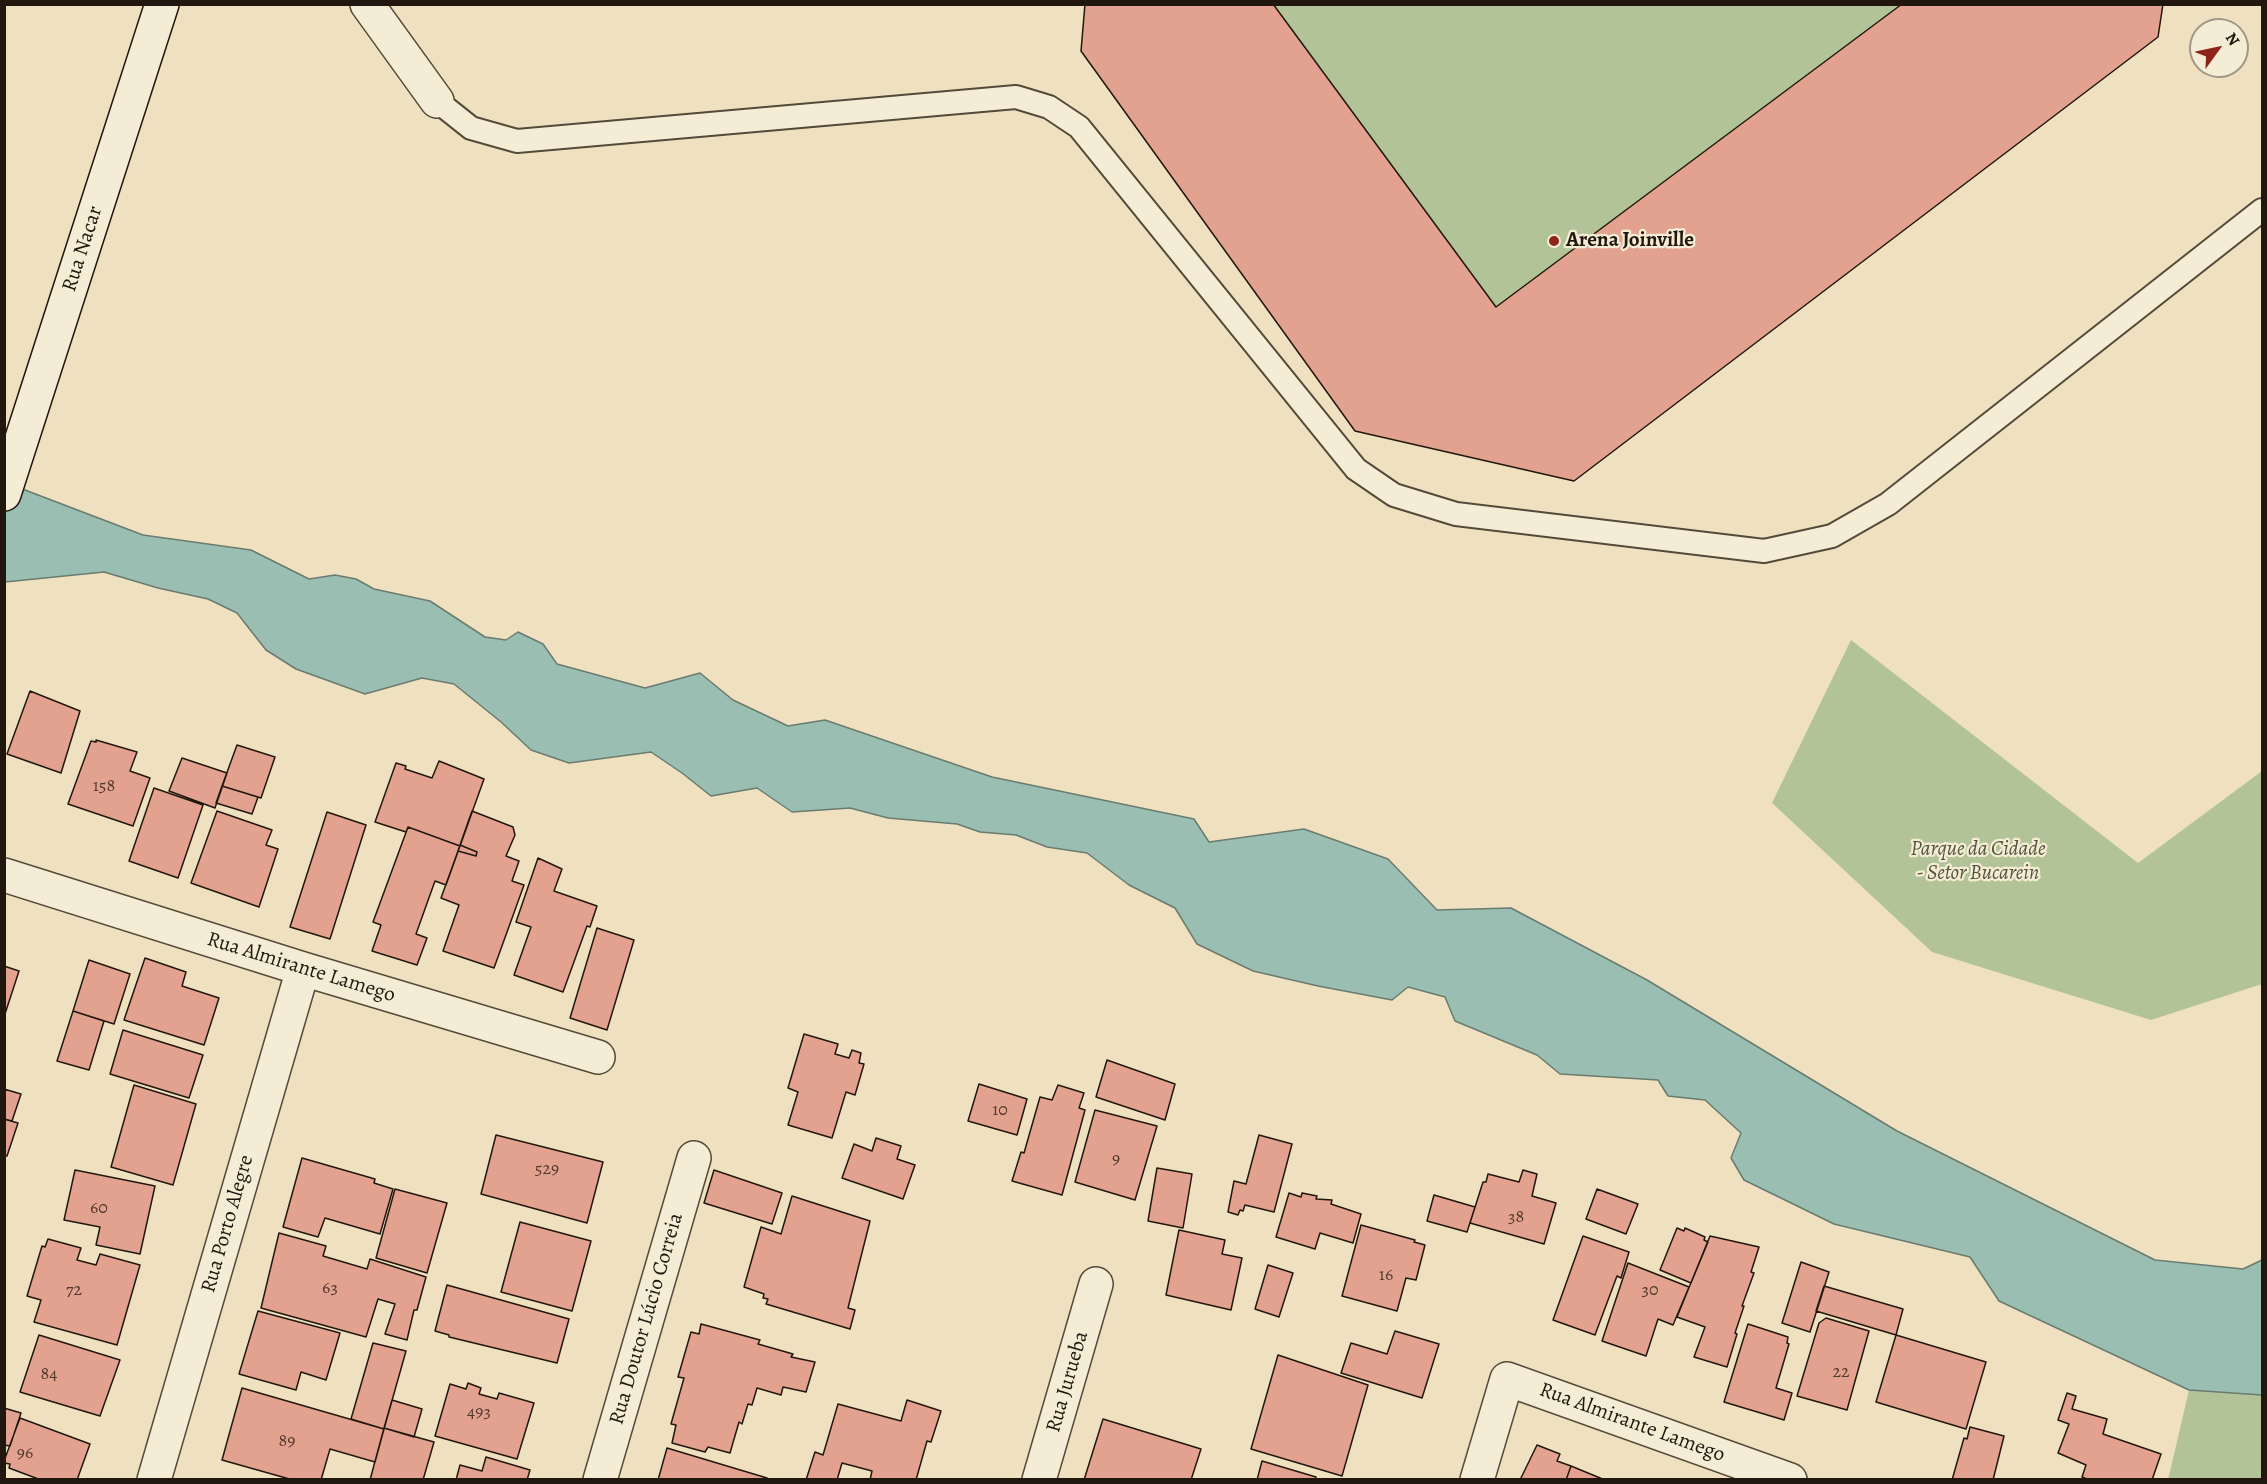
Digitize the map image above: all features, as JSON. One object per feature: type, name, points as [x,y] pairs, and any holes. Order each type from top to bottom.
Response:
[{"type":"street","name":"Rua Nacar","points":[[4,494],[162,4]]},
{"type":"street","points":[[367,4],[437,101]]},
{"type":"street","name":"Rua Almirante Lamego","points":[[4,875],[597,1058]]},
{"type":"street","name":"Rua Porto Alegre","points":[[154,1479],[303,969]]},
{"type":"street","name":"Rua Doutor Lúcio Correia","points":[[600,1479],[694,1158]]},
{"type":"street","name":"Rua Jurueba","points":[[1039,1479],[1096,1284]]},
{"type":"street","name":"Rua Almirante Lamego","points":[[1477,1479],[1507,1379],[1790,1479]]},
{"type":"lane","points":[[437,101],[471,128],[517,141],[1016,97],[1049,107],[1079,127],[1356,469],[1394,495],[1456,514],[1764,551],[1832,536],[1888,504],[2262,210]]},
{"type":"green space","name":"Arena Joinville","points":[[1085,4],[2163,5],[2158,37],[1574,481],[1355,431],[1081,51]]},
{"type":"green space","name":"Parque da Cidade - Setor Bucarein","points":[[1851,640],[2138,863],[2262,771],[2262,984],[2151,1020],[1932,952],[1772,803]]},
{"type":"green space","points":[[2189,1390],[2262,1395],[2262,1479],[2168,1480]]},
{"type":"water","points":[[4,482],[143,535],[251,550],[309,579],[335,575],[356,579],[374,589],[430,601],[485,637],[506,640],[518,632],[543,644],[557,664],[645,688],[700,673],[733,700],[788,726],[825,720],[992,777],[1194,819],[1209,842],[1304,829],[1388,859],[1437,910],[1511,908],[1647,980],[1897,1131],[2155,1260],[2243,1269],[2262,1260],[2262,1395],[2189,1390],[1999,1301],[1970,1257],[1834,1224],[1744,1180],[1731,1158],[1741,1133],[1705,1100],[1668,1096],[1658,1080],[1560,1074],[1537,1055],[1455,1021],[1445,997],[1408,987],[1392,1000],[1253,971],[1197,944],[1175,908],[1129,885],[1087,853],[1047,847],[1016,835],[980,832],[957,824],[888,818],[850,808],[792,812],[757,788],[711,796],[651,752],[569,763],[531,750],[454,684],[422,678],[365,694],[296,669],[266,650],[237,613],[208,599],[158,588],[104,572],[5,582]]},
{"type":"building","name":"Arena Joinville","points":[[1085,4],[1273,4],[1496,307],[1902,4],[2163,4],[2158,37],[1574,481],[1355,431],[1081,51]]},
{"type":"building","points":[[30,691],[80,711],[61,773],[7,754]]},
{"type":"building","points":[[96,740],[137,752],[130,771],[150,778],[133,826],[68,804],[91,741],[96,742]]},
{"type":"building","points":[[237,745],[275,757],[261,798],[222,786]]},
{"type":"building","points":[[182,758],[227,773],[215,808],[169,791]]},
{"type":"building","points":[[439,761],[484,779],[460,846],[408,827],[406,832],[375,822],[396,763],[406,766],[405,769],[432,778]]},
{"type":"building","points":[[222,786],[258,797],[252,814],[216,803]]},
{"type":"building","points":[[154,788],[203,805],[178,878],[129,861]]},
{"type":"building","points":[[217,811],[272,830],[266,845],[278,849],[259,907],[191,883]]},
{"type":"building","points":[[472,811],[513,827],[515,835],[506,856],[519,861],[512,881],[524,885],[494,968],[443,951],[459,905],[441,898],[458,851],[476,856],[477,852],[460,845]]},
{"type":"building","points":[[327,812],[366,825],[330,939],[290,927]]},
{"type":"building","points":[[408,827],[460,846],[446,885],[435,881],[416,934],[427,938],[417,965],[372,951],[381,925],[373,922]]},
{"type":"building","points":[[460,845],[477,852],[476,856],[458,851]]},
{"type":"building","points":[[538,858],[562,869],[554,891],[597,906],[590,927],[587,926],[563,992],[514,975],[531,927],[516,922]]},
{"type":"building","points":[[597,928],[634,940],[607,1030],[570,1018]]},
{"type":"building","points":[[145,958],[186,972],[182,986],[219,998],[204,1045],[124,1020]]},
{"type":"building","points":[[89,960],[130,974],[114,1024],[73,1011]]},
{"type":"building","points":[[4,966],[19,971],[4,1017]]},
{"type":"building","points":[[73,1011],[104,1021],[89,1070],[57,1061]]},
{"type":"building","points":[[123,1030],[203,1055],[189,1098],[110,1074]]},
{"type":"building","points":[[804,1034],[838,1044],[835,1054],[849,1058],[852,1050],[861,1053],[859,1063],[864,1064],[855,1095],[846,1092],[832,1138],[788,1125],[798,1092],[788,1088]]},
{"type":"building","points":[[1107,1060],[1175,1084],[1165,1120],[1096,1097]]},
{"type":"building","points":[[979,1084],[1027,1099],[1017,1135],[968,1121]]},
{"type":"building","points":[[134,1085],[196,1104],[173,1185],[111,1167]]},
{"type":"building","points":[[1058,1085],[1084,1093],[1079,1108],[1085,1110],[1062,1195],[1012,1181],[1021,1152],[1024,1153],[1040,1097],[1052,1100]]},
{"type":"building","points":[[4,1089],[21,1094],[12,1121],[4,1119]]},
{"type":"building","points":[[1095,1110],[1157,1126],[1135,1200],[1075,1182]]},
{"type":"building","points":[[4,1119],[18,1123],[7,1156],[4,1156]]},
{"type":"building","points":[[496,1135],[603,1162],[587,1223],[481,1194]]},
{"type":"building","points":[[1259,1135],[1292,1144],[1274,1212],[1245,1205],[1243,1211],[1240,1210],[1238,1215],[1228,1212],[1234,1181],[1246,1184]]},
{"type":"building","points":[[876,1138],[901,1146],[897,1159],[915,1165],[903,1199],[842,1178],[854,1144],[872,1151]]},
{"type":"building","points":[[302,1158],[375,1179],[374,1183],[393,1189],[380,1234],[325,1218],[318,1237],[283,1227]]},
{"type":"building","points":[[1157,1168],[1192,1174],[1183,1228],[1148,1221]]},
{"type":"building","points":[[75,1170],[155,1186],[140,1254],[96,1245],[100,1227],[64,1220]]},
{"type":"building","points":[[714,1170],[782,1193],[772,1224],[704,1203]]},
{"type":"building","points":[[1523,1170],[1537,1174],[1532,1196],[1556,1203],[1544,1244],[1470,1223],[1483,1182],[1486,1182],[1488,1174],[1519,1182]]},
{"type":"building","points":[[395,1189],[447,1203],[427,1273],[376,1258]]},
{"type":"building","points":[[1597,1189],[1638,1204],[1626,1234],[1586,1219]]},
{"type":"building","points":[[1289,1193],[1301,1197],[1302,1193],[1317,1196],[1316,1199],[1332,1200],[1331,1204],[1361,1214],[1353,1243],[1320,1233],[1315,1249],[1276,1237]]},
{"type":"building","points":[[1434,1195],[1475,1207],[1467,1232],[1427,1221]]},
{"type":"building","points":[[792,1196],[870,1221],[848,1308],[855,1310],[850,1329],[766,1304],[768,1299],[763,1298],[764,1294],[744,1287],[761,1227],[781,1234]]},
{"type":"building","points":[[520,1222],[591,1241],[572,1311],[501,1292]]},
{"type":"building","points":[[1361,1225],[1425,1245],[1416,1280],[1406,1278],[1397,1311],[1342,1296]]},
{"type":"building","points":[[1677,1228],[1684,1231],[1685,1228],[1705,1237],[1704,1240],[1708,1242],[1691,1283],[1660,1270]]},
{"type":"building","points":[[1179,1230],[1225,1240],[1222,1254],[1242,1258],[1231,1310],[1166,1295]]},
{"type":"building","points":[[279,1233],[326,1246],[323,1256],[367,1269],[370,1259],[426,1277],[417,1310],[414,1310],[407,1340],[385,1334],[395,1304],[378,1299],[366,1337],[261,1308]]},
{"type":"building","points":[[1583,1236],[1629,1252],[1621,1278],[1617,1276],[1595,1335],[1553,1320]]},
{"type":"building","points":[[1710,1236],[1759,1247],[1751,1272],[1754,1273],[1742,1306],[1744,1306],[1727,1367],[1694,1357],[1705,1327],[1677,1317]]},
{"type":"building","points":[[48,1239],[81,1248],[77,1260],[96,1265],[100,1254],[140,1265],[117,1345],[34,1322],[41,1300],[27,1296],[42,1246],[45,1247]]},
{"type":"building","points":[[1801,1262],[1829,1272],[1810,1332],[1782,1323]]},
{"type":"building","points":[[1628,1263],[1689,1287],[1673,1325],[1658,1319],[1646,1356],[1602,1341]]},
{"type":"building","points":[[1268,1265],[1293,1273],[1279,1317],[1255,1309]]},
{"type":"building","points":[[447,1285],[569,1319],[557,1363],[449,1337],[449,1335],[435,1331]]},
{"type":"building","points":[[1824,1286],[1903,1309],[1896,1335],[1816,1311]]},
{"type":"building","points":[[258,1311],[340,1333],[326,1380],[301,1372],[296,1390],[239,1374]]},
{"type":"building","points":[[1826,1318],[1869,1331],[1847,1410],[1797,1396],[1819,1323]]},
{"type":"building","points":[[701,1324],[760,1340],[758,1344],[793,1354],[791,1357],[815,1362],[806,1392],[783,1387],[781,1395],[757,1388],[752,1405],[748,1404],[742,1424],[739,1422],[730,1453],[708,1447],[705,1452],[672,1443],[676,1425],[671,1424],[684,1378],[678,1377],[691,1332],[699,1334]]},
{"type":"building","points":[[1748,1324],[1788,1337],[1787,1343],[1789,1344],[1776,1388],[1792,1393],[1784,1420],[1724,1402]]},
{"type":"building","points":[[1395,1331],[1439,1344],[1422,1398],[1341,1373],[1351,1343],[1387,1354]]},
{"type":"building","points":[[39,1335],[120,1360],[100,1416],[20,1392]]},
{"type":"building","points":[[1896,1335],[1986,1362],[1966,1429],[1876,1402]]},
{"type":"building","points":[[373,1343],[406,1351],[384,1429],[351,1419]]},
{"type":"building","points":[[1278,1355],[1368,1385],[1342,1476],[1251,1449]]},
{"type":"building","points":[[468,1383],[481,1388],[479,1394],[497,1399],[499,1393],[534,1403],[517,1459],[435,1436],[450,1384],[466,1389]]},
{"type":"building","points":[[242,1388],[384,1429],[375,1462],[330,1449],[321,1480],[293,1480],[222,1460]]},
{"type":"building","points":[[2067,1393],[2076,1396],[2072,1409],[2107,1419],[2103,1434],[2161,1454],[2152,1480],[2089,1480],[2082,1477],[2086,1465],[2058,1453],[2069,1424],[2058,1420]]},
{"type":"building","points":[[392,1400],[422,1409],[414,1437],[384,1428]]},
{"type":"building","points":[[907,1400],[941,1411],[931,1442],[927,1441],[916,1480],[870,1480],[872,1471],[842,1463],[837,1480],[806,1480],[815,1452],[823,1455],[838,1404],[901,1421]]},
{"type":"building","points":[[4,1408],[21,1413],[10,1446],[4,1445]]},
{"type":"building","points":[[20,1418],[90,1444],[77,1480],[41,1480],[9,1468],[10,1464],[4,1463]]},
{"type":"building","points":[[1103,1419],[1201,1449],[1191,1480],[1084,1480]]},
{"type":"building","points":[[1970,1427],[2004,1436],[1993,1480],[1952,1480],[1964,1438],[1967,1439]]},
{"type":"building","points":[[384,1428],[434,1442],[423,1480],[370,1480]]},
{"type":"building","points":[[1537,1445],[1560,1454],[1557,1461],[1571,1466],[1566,1480],[1520,1480]]},
{"type":"building","points":[[667,1448],[767,1478],[767,1480],[658,1480]]},
{"type":"building","points":[[486,1457],[530,1470],[527,1480],[456,1480],[460,1465],[482,1471]]},
{"type":"building","points":[[1262,1461],[1316,1477],[1315,1480],[1257,1480]]},
{"type":"building","points":[[1571,1466],[1605,1480],[1566,1480]]},
{"type":"place","name":"Arena Joinville","points":[[1554,241]]}]
